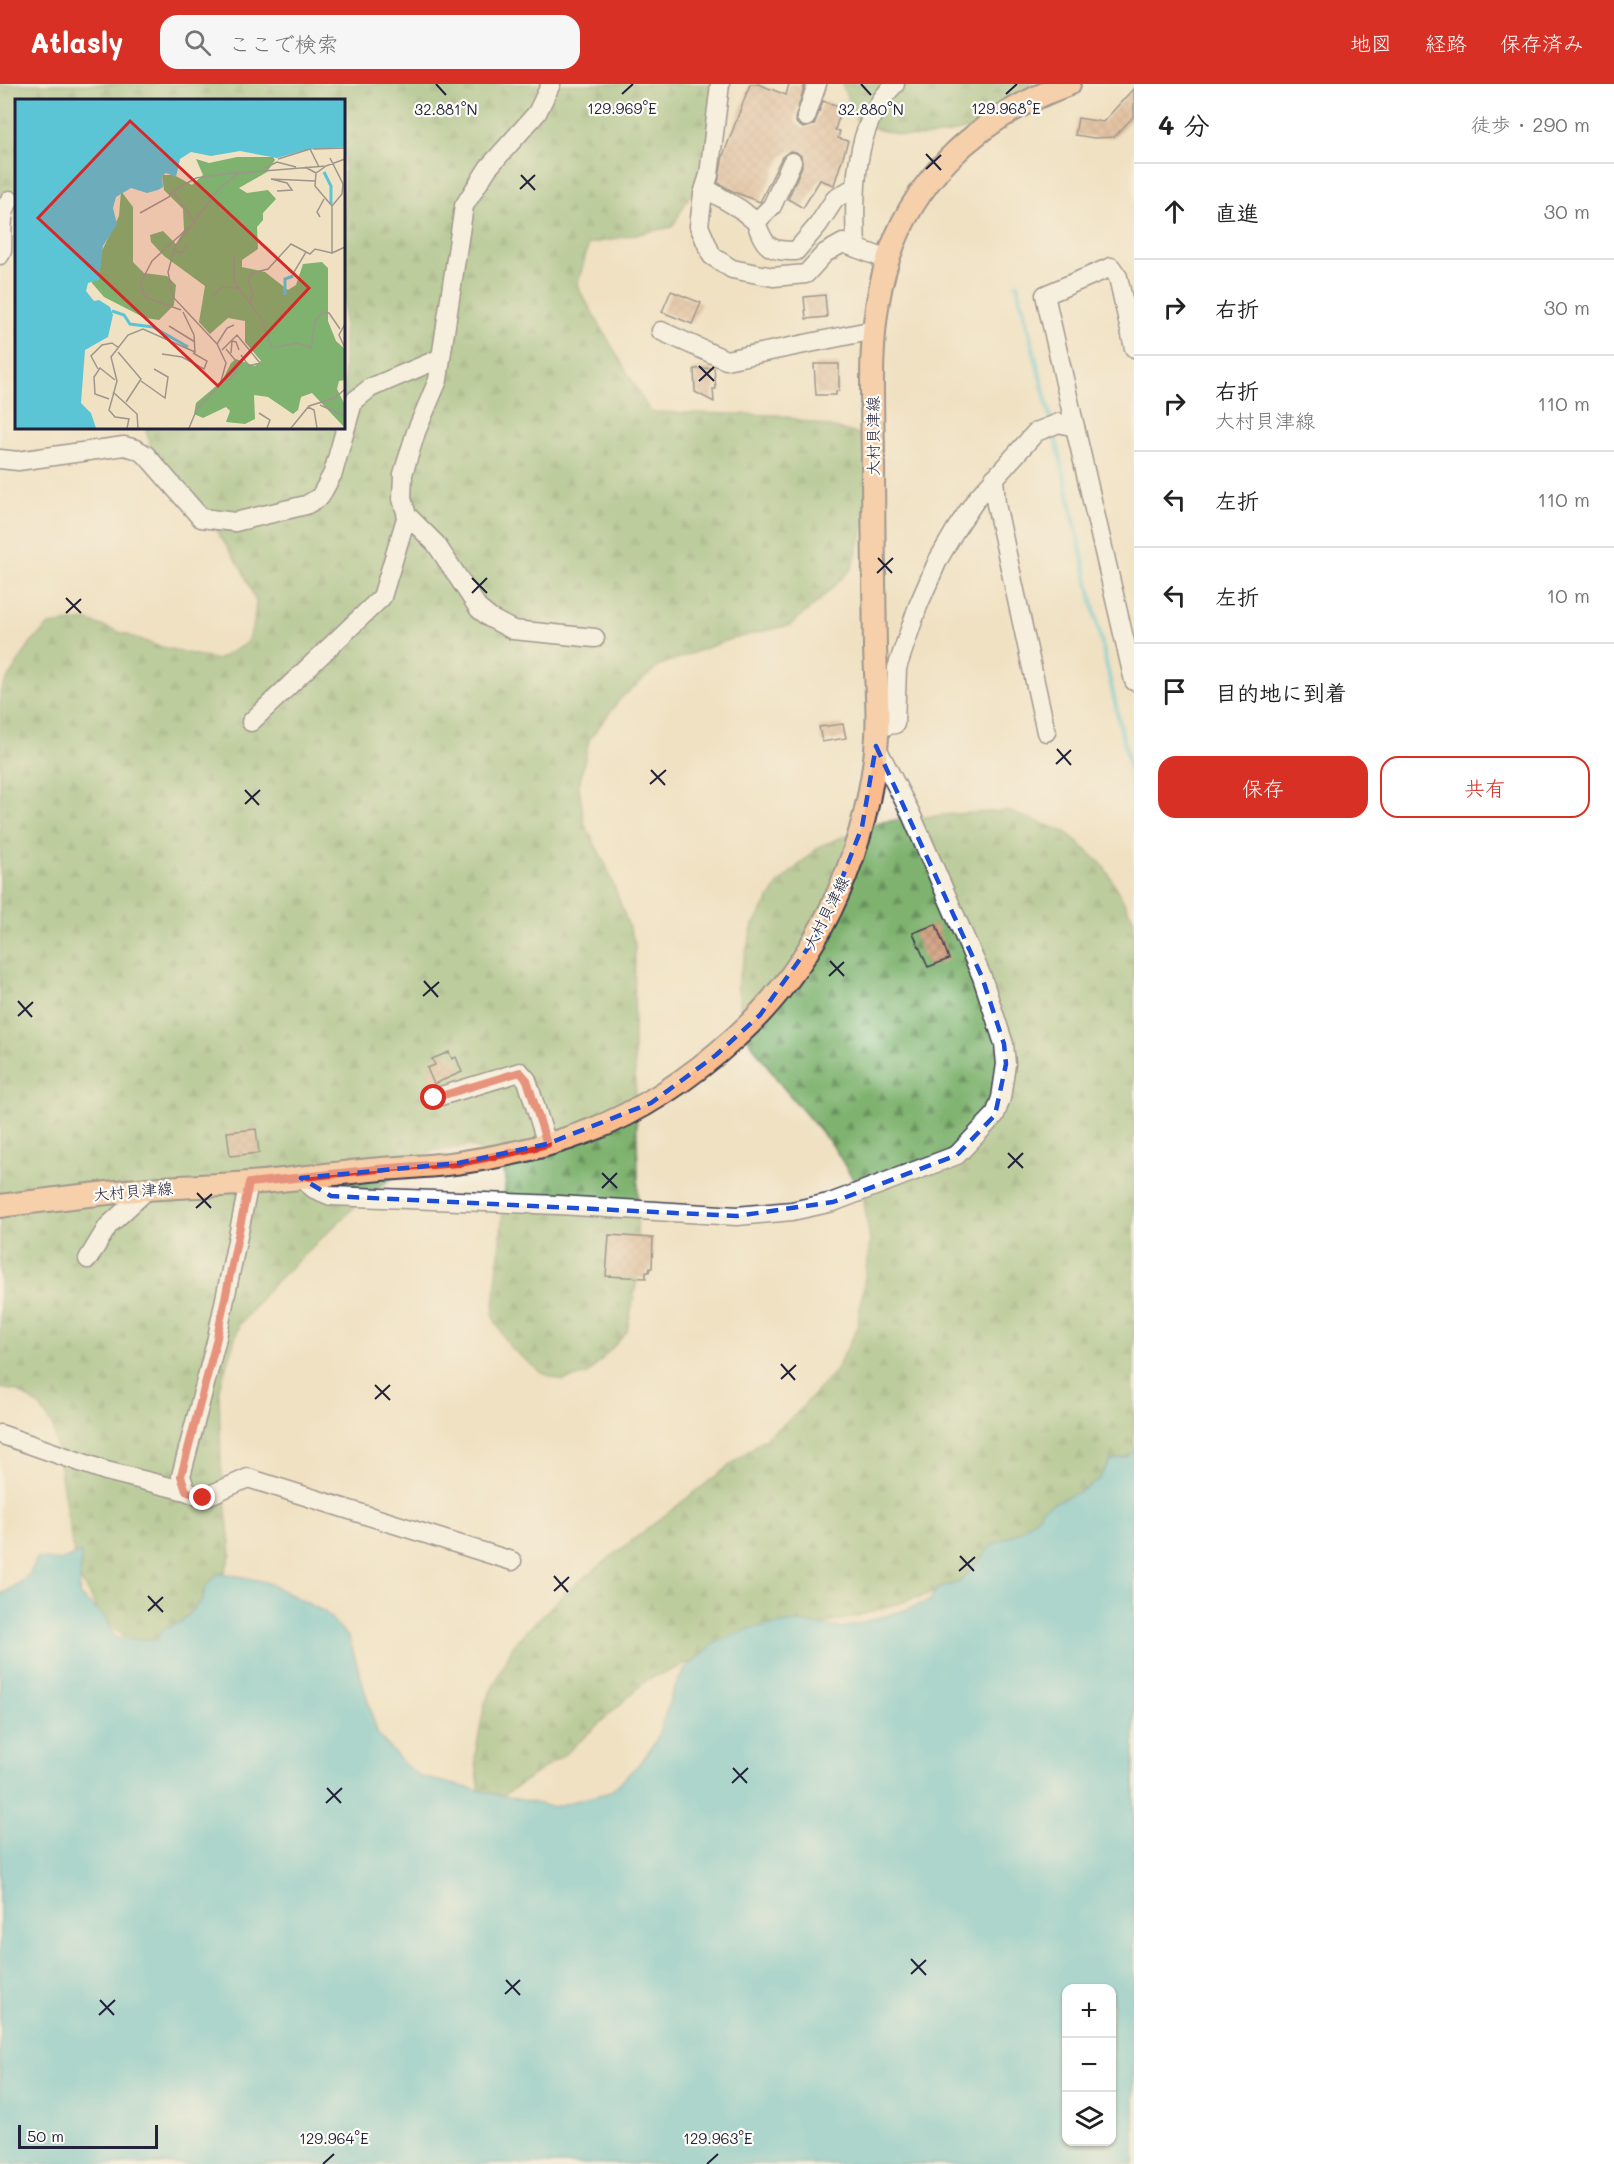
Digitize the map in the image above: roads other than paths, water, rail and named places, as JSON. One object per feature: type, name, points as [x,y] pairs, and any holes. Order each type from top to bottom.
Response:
[{"type":"main road","name":"大村貝津線","points":[[0,1206],[148,1189],[249,1183],[459,1163],[525,1150],[590,1131],[651,1103],[716,1055],[760,1015],[792,975],[823,927],[846,877],[862,827],[877,736],[873,521],[873,343],[880,287],[888,260],[912,206],[944,162],[980,130],[1038,95],[1069,84]]},
{"type":"street","points":[[551,84],[537,113],[488,168],[464,206],[438,380],[416,432],[404,474],[402,499],[407,515],[436,544],[479,609],[490,618],[513,630],[595,638]]},
{"type":"street","points":[[720,84],[709,176],[699,226],[712,256],[732,270],[773,277],[806,274],[825,253],[843,243],[888,260]]},
{"type":"street","points":[[806,117],[817,84]]},
{"type":"street","points":[[856,248],[855,187],[858,165],[872,116],[895,84]]},
{"type":"street","points":[[756,222],[772,206],[792,162]]},
{"type":"street","points":[[705,188],[740,209],[756,222],[762,241],[777,251],[796,251],[818,225],[835,199],[855,187]]},
{"type":"street","points":[[0,255],[2,217],[4,207],[10,200]]},
{"type":"street","points":[[1134,348],[1118,277],[1111,267],[1045,295],[1134,681]]},
{"type":"street","points":[[661,331],[726,360],[874,330]]},
{"type":"street","points":[[0,459],[18,461],[124,446],[136,449],[146,455],[201,518],[235,522],[306,505],[320,497],[333,473],[353,402],[370,388],[441,358]]},
{"type":"street","points":[[301,1178],[314,1189],[331,1196],[559,1205],[738,1216],[792,1211],[832,1202],[957,1155],[994,1115],[1001,1098],[1006,1064],[1004,1044],[982,977],[877,736],[895,724],[897,668],[918,606],[938,560],[971,506],[1036,432],[1059,423],[1075,427]]},
{"type":"street","points":[[994,478],[996,504],[1046,732]]},
{"type":"street","points":[[251,722],[382,597],[407,515]]},
{"type":"street","points":[[434,1098],[520,1072],[527,1080],[547,1144]]},
{"type":"street","points":[[186,1491],[181,1476],[216,1342],[249,1183]]},
{"type":"street","points":[[87,1259],[108,1226],[148,1189]]},
{"type":"street","points":[[0,1434],[106,1471],[186,1491],[203,1498],[248,1478],[512,1562]]},
{"type":"water","points":[[1134,1451],[1134,2164],[0,2164],[0,1595],[27,1576],[37,1558],[60,1561],[81,1553],[79,1595],[105,1617],[115,1638],[157,1640],[162,1630],[181,1622],[203,1599],[205,1587],[218,1574],[266,1582],[325,1612],[349,1638],[378,1735],[405,1765],[421,1777],[552,1807],[610,1792],[639,1764],[656,1741],[674,1689],[686,1668],[715,1643],[752,1628],[797,1622],[842,1628],[929,1601],[937,1589],[960,1582],[992,1545],[1020,1531],[1040,1514],[1042,1508],[1087,1488],[1099,1479],[1110,1461],[1125,1457]]},
{"type":"waterway","points":[[1017,284],[1057,444],[1134,787]]}]
